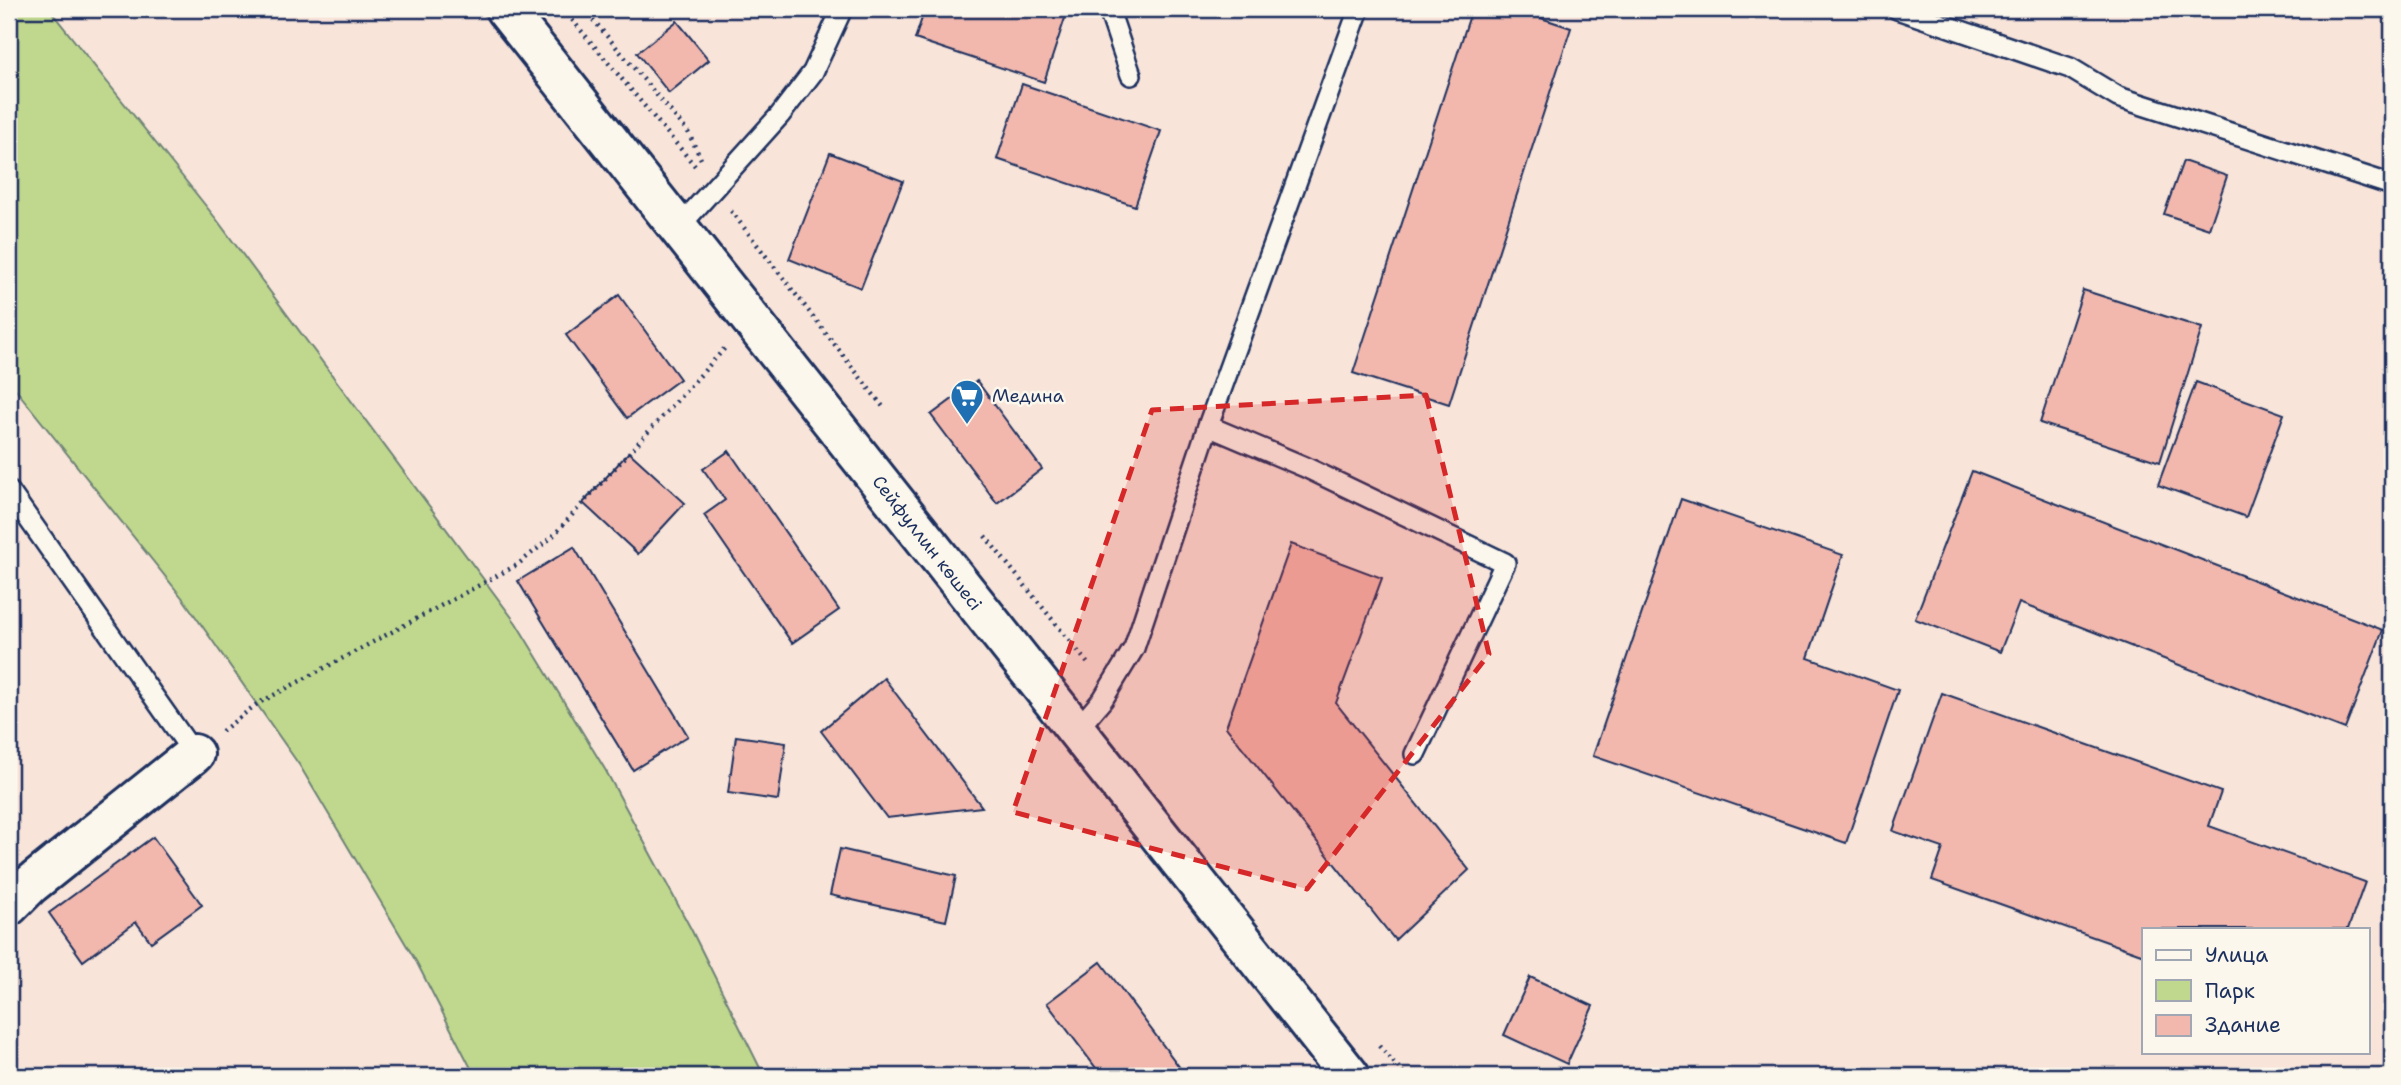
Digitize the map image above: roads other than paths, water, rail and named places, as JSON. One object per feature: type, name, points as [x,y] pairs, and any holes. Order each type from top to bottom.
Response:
[{"type":"main road","name":"Сейфуллин көшесі","points":[[505,9],[1350,1076]]},
{"type":"main road","points":[[9,906],[30,885],[207,743]]},
{"type":"lane","points":[[678,229],[780,115],[813,72],[842,9]]},
{"type":"lane","points":[[1106,9],[1111,16],[1131,75]]},
{"type":"lane","points":[[1076,731],[1109,690],[1134,648],[1208,426],[1359,9]]},
{"type":"lane","points":[[1897,9],[2070,68],[2118,97],[2392,185]]},
{"type":"lane","points":[[1208,426],[1304,467],[1505,563],[1415,754]]},
{"type":"lane","points":[[9,491],[207,743]]},
{"type":"place","name":"Медина","points":[[967,426]]}]
